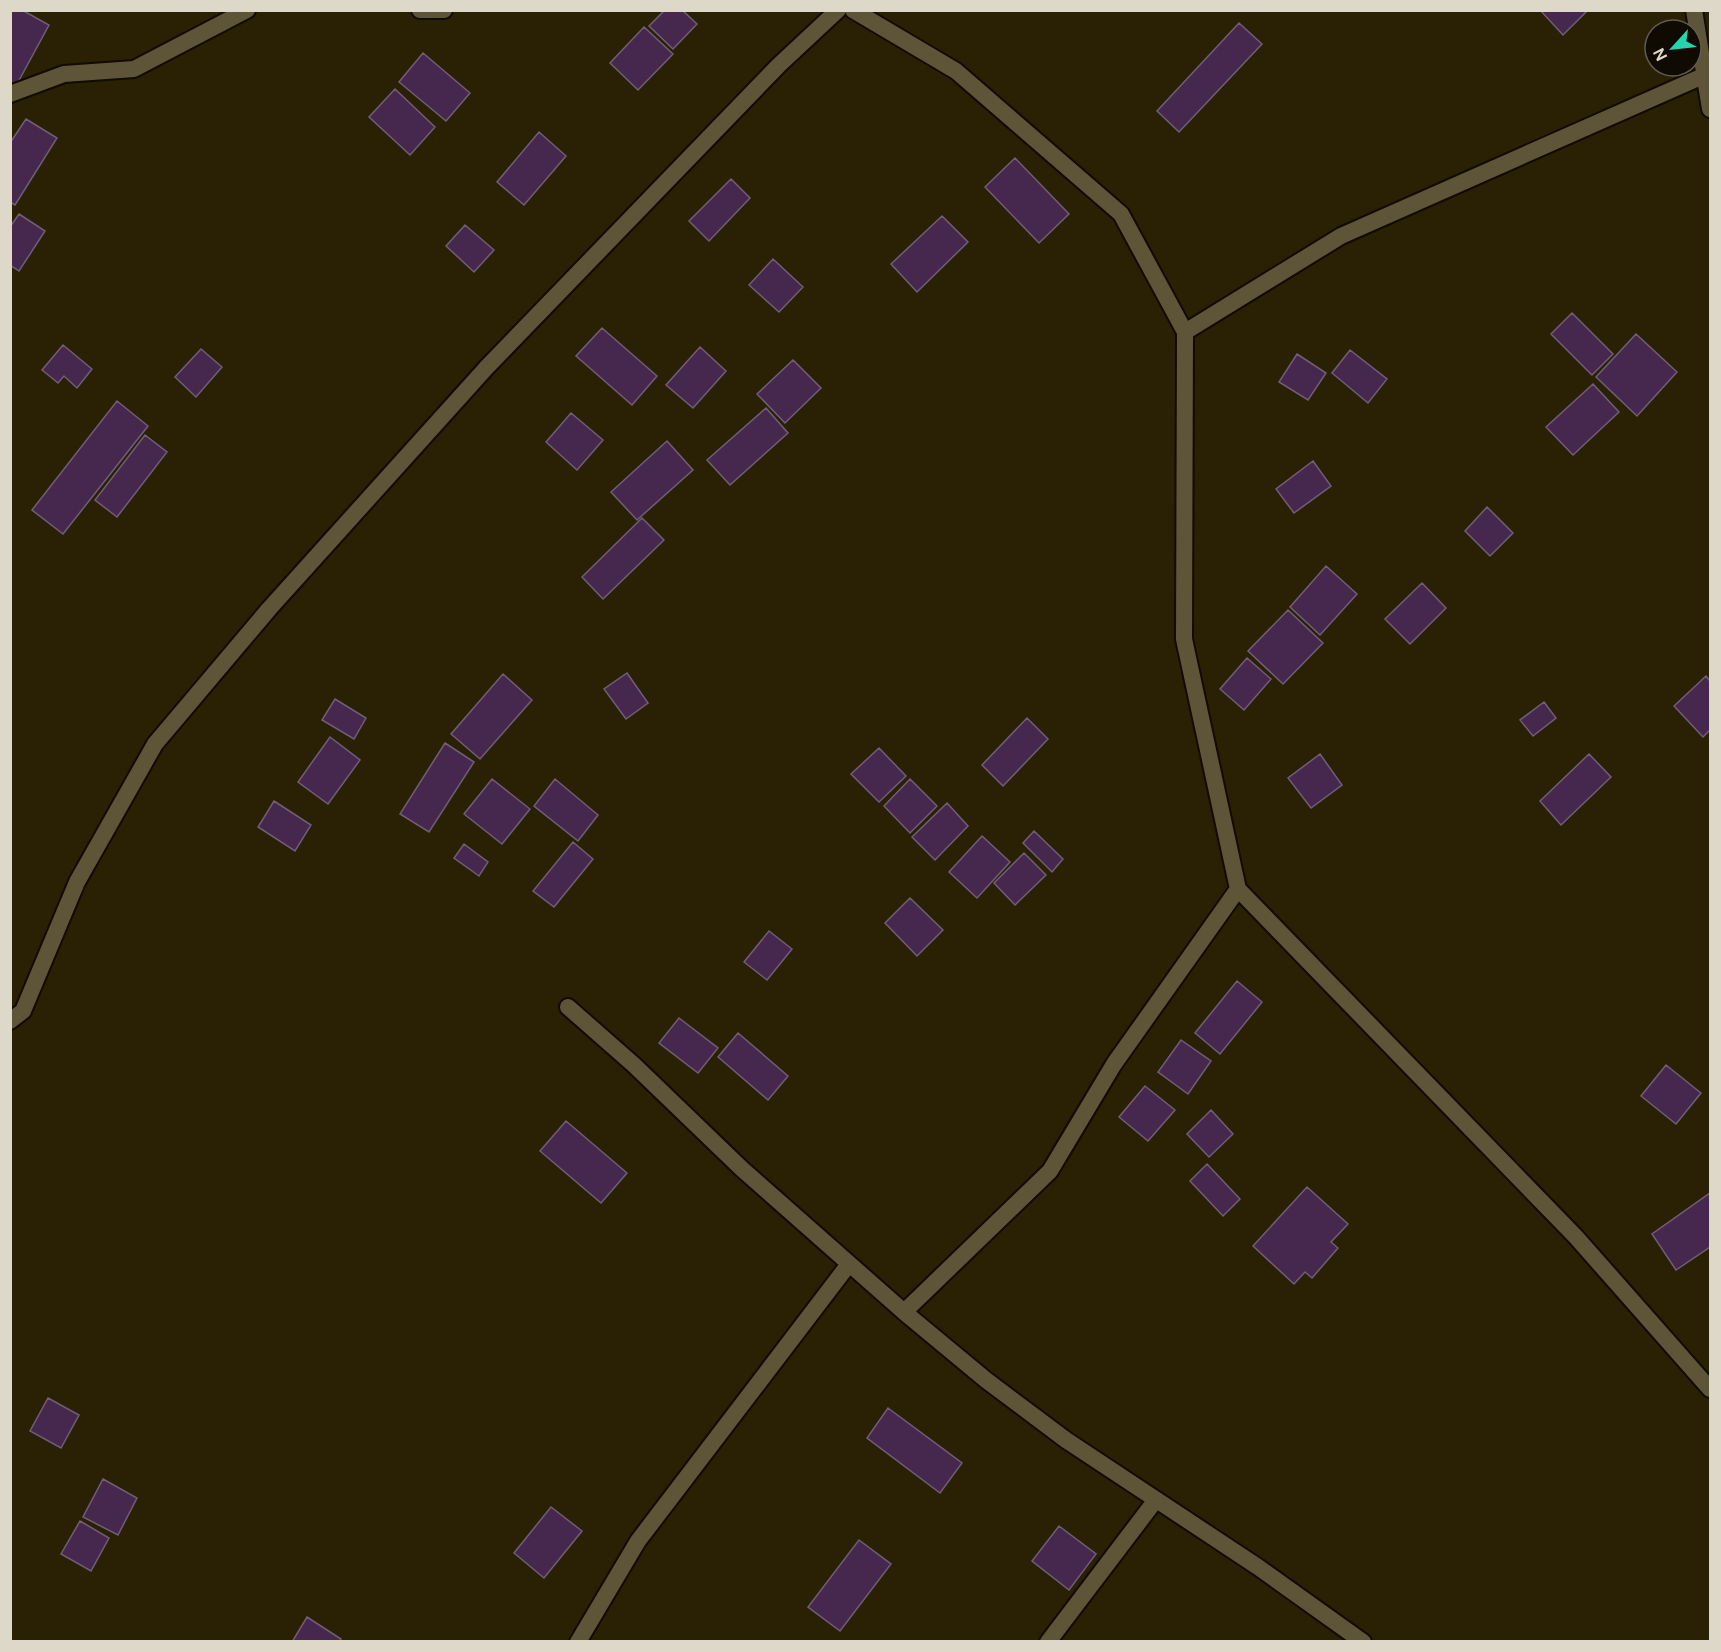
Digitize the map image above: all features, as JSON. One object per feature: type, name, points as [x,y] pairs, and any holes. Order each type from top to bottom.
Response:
[{"type":"street","points":[[10,94],[64,74],[134,69],[247,10]]},
{"type":"street","points":[[420,10],[444,10]]},
{"type":"street","points":[[10,1021],[23,1011],[77,882],[155,744],[269,609],[487,367],[779,65],[838,10]]},
{"type":"street","points":[[853,10],[956,71],[1121,213],[1185,332],[1184,639],[1238,889],[1576,1237],[1710,1389]]},
{"type":"street","points":[[1703,76],[1710,109]]},
{"type":"street","points":[[1185,332],[1341,236],[1698,78]]},
{"type":"street","points":[[904,1312],[1050,1171],[1114,1064],[1238,889]]},
{"type":"street","points":[[568,1007],[849,1264],[986,1380],[1155,1501],[1258,1567],[1363,1641]]},
{"type":"street","points":[[578,1641],[638,1540],[849,1264]]},
{"type":"street","points":[[1048,1641],[1155,1501]]},
{"type":"building","points":[[10,10],[22,10],[49,25],[10,97]]},
{"type":"building","points":[[665,10],[682,10],[697,24],[673,49],[649,26]]},
{"type":"building","points":[[1540,10],[1588,10],[1563,35]]},
{"type":"building","points":[[1239,23],[1262,44],[1179,132],[1157,111]]},
{"type":"building","points":[[644,27],[673,54],[638,90],[610,63]]},
{"type":"building","points":[[423,53],[470,93],[446,121],[399,82]]},
{"type":"building","points":[[395,89],[435,127],[410,155],[369,117]]},
{"type":"building","points":[[26,119],[57,138],[15,205],[10,202],[10,143]]},
{"type":"building","points":[[539,132],[566,156],[524,205],[497,182]]},
{"type":"building","points":[[1015,158],[1069,214],[1039,243],[985,187]]},
{"type":"building","points":[[731,179],[750,198],[709,241],[689,221]]},
{"type":"building","points":[[19,214],[45,231],[19,271],[10,265],[10,227]]},
{"type":"building","points":[[942,216],[968,242],[917,292],[891,264]]},
{"type":"building","points":[[465,225],[494,250],[474,272],[446,246]]},
{"type":"building","points":[[773,259],[803,287],[779,312],[749,285]]},
{"type":"building","points":[[1572,313],[1613,354],[1592,375],[1551,334]]},
{"type":"building","points":[[602,328],[657,376],[632,405],[576,356]]},
{"type":"building","points":[[1636,334],[1677,372],[1637,416],[1596,377]]},
{"type":"building","points":[[63,345],[92,369],[77,388],[64,376],[58,383],[42,370]]},
{"type":"building","points":[[700,347],[726,371],[693,408],[666,385]]},
{"type":"building","points":[[201,349],[222,367],[196,397],[175,377]]},
{"type":"building","points":[[1350,350],[1387,379],[1368,403],[1332,373]]},
{"type":"building","points":[[1297,354],[1326,373],[1308,400],[1279,382]]},
{"type":"building","points":[[793,360],[821,388],[785,423],[757,394]]},
{"type":"building","points":[[1593,384],[1619,412],[1573,455],[1546,427]]},
{"type":"building","points":[[117,401],[148,426],[63,534],[32,510]]},
{"type":"building","points":[[766,408],[788,433],[730,485],[707,460]]},
{"type":"building","points":[[571,413],[603,440],[577,470],[546,442]]},
{"type":"building","points":[[145,435],[167,452],[117,517],[95,500]]},
{"type":"building","points":[[667,441],[693,470],[637,520],[611,492]]},
{"type":"building","points":[[1313,461],[1331,486],[1294,513],[1276,489]]},
{"type":"building","points":[[1487,507],[1513,533],[1490,556],[1465,531]]},
{"type":"building","points":[[642,518],[664,540],[603,599],[582,577]]},
{"type":"building","points":[[1326,566],[1357,594],[1320,635],[1290,607]]},
{"type":"building","points":[[1422,583],[1446,608],[1410,644],[1385,619]]},
{"type":"building","points":[[1288,610],[1323,643],[1283,684],[1248,651]]},
{"type":"building","points":[[1247,658],[1271,679],[1244,710],[1220,689]]},
{"type":"building","points":[[627,673],[648,703],[626,719],[604,689]]},
{"type":"building","points":[[503,674],[532,700],[480,759],[451,734]]},
{"type":"building","points":[[1706,676],[1710,681],[1710,730],[1703,737],[1674,706]]},
{"type":"building","points":[[335,699],[366,718],[354,739],[322,720]]},
{"type":"building","points":[[1544,702],[1556,718],[1533,736],[1520,720]]},
{"type":"building","points":[[1027,718],[1048,739],[1003,786],[982,765]]},
{"type":"building","points":[[330,737],[360,760],[328,804],[298,782]]},
{"type":"building","points":[[445,743],[474,762],[429,832],[400,814]]},
{"type":"building","points":[[879,748],[906,776],[879,802],[851,774]]},
{"type":"building","points":[[1320,754],[1342,785],[1311,808],[1288,778]]},
{"type":"building","points":[[1589,754],[1611,777],[1561,825],[1540,801]]},
{"type":"building","points":[[492,779],[530,809],[502,844],[464,814]]},
{"type":"building","points":[[555,779],[598,815],[578,841],[534,806]]},
{"type":"building","points":[[910,779],[937,806],[910,833],[884,806]]},
{"type":"building","points":[[274,801],[311,825],[295,851],[258,827]]},
{"type":"building","points":[[947,803],[968,826],[935,860],[912,837]]},
{"type":"building","points":[[1034,831],[1063,859],[1052,872],[1023,843]]},
{"type":"building","points":[[982,836],[1010,862],[977,898],[949,872]]},
{"type":"building","points":[[573,842],[593,859],[554,907],[533,891]]},
{"type":"building","points":[[464,844],[488,862],[479,876],[454,858]]},
{"type":"building","points":[[1024,853],[1046,875],[1015,905],[994,883]]},
{"type":"building","points":[[910,898],[943,930],[917,956],[885,923]]},
{"type":"building","points":[[769,931],[792,949],[767,980],[744,962]]},
{"type":"building","points":[[1237,981],[1262,1002],[1220,1054],[1195,1033]]},
{"type":"building","points":[[679,1018],[718,1048],[698,1073],[659,1043]]},
{"type":"building","points":[[738,1033],[788,1076],[768,1100],[718,1057]]},
{"type":"building","points":[[1181,1040],[1211,1061],[1188,1094],[1158,1072]]},
{"type":"building","points":[[1666,1065],[1701,1093],[1676,1124],[1641,1096]]},
{"type":"building","points":[[1145,1086],[1175,1110],[1148,1141],[1119,1117]]},
{"type":"building","points":[[1211,1110],[1233,1134],[1209,1157],[1187,1134]]},
{"type":"building","points":[[566,1121],[627,1173],[601,1203],[540,1151]]},
{"type":"building","points":[[1207,1164],[1240,1199],[1223,1216],[1190,1181]]},
{"type":"building","points":[[1307,1187],[1348,1224],[1331,1242],[1338,1248],[1312,1278],[1305,1272],[1294,1284],[1253,1246]]},
{"type":"building","points":[[1710,1193],[1710,1247],[1676,1270],[1652,1234]]},
{"type":"building","points":[[48,1398],[79,1415],[61,1448],[30,1431]]},
{"type":"building","points":[[888,1408],[962,1463],[940,1493],[867,1438]]},
{"type":"building","points":[[103,1479],[137,1498],[118,1535],[83,1517]]},
{"type":"building","points":[[551,1507],[582,1531],[544,1578],[514,1553]]},
{"type":"building","points":[[80,1521],[109,1538],[91,1571],[61,1554]]},
{"type":"building","points":[[1059,1526],[1096,1554],[1069,1590],[1032,1561]]},
{"type":"building","points":[[859,1540],[891,1564],[840,1631],[808,1607]]},
{"type":"building","points":[[307,1617],[341,1639],[339,1642],[292,1642]]}]
